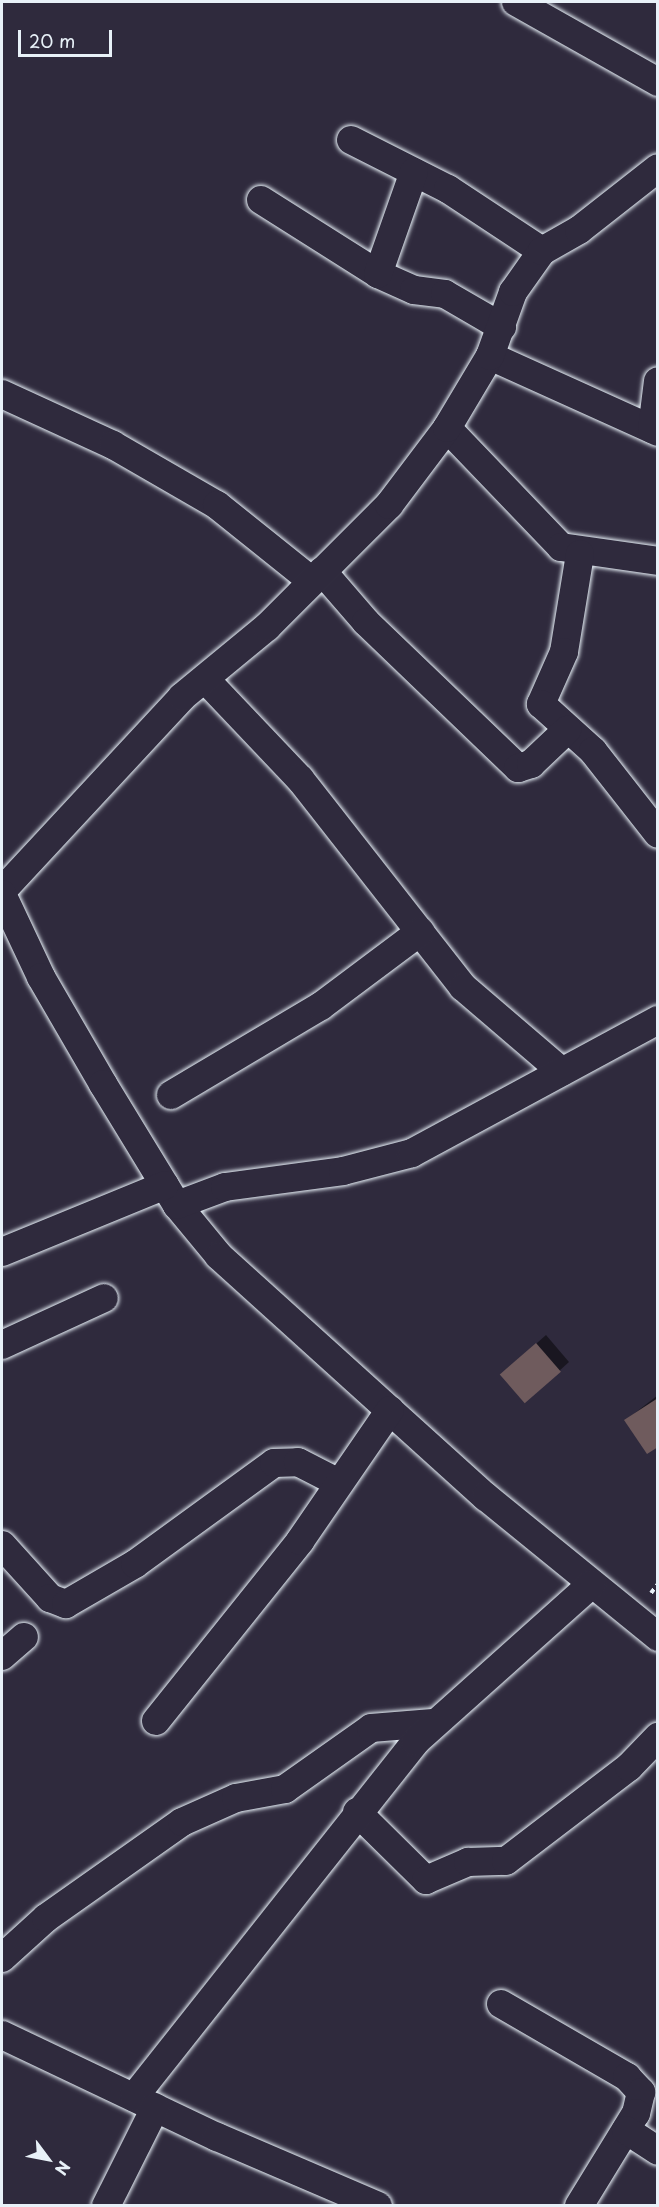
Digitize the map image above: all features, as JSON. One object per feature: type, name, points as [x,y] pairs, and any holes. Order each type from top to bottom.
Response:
[{"type":"street","points":[[516,2],[657,82]]},
{"type":"street","points":[[351,141],[414,172],[542,251]]},
{"type":"street","points":[[657,168],[579,230],[542,251],[513,292],[490,356],[447,428],[389,505],[317,576],[205,679],[2,893],[41,976],[171,1195],[246,1283],[591,1584],[657,1637]]},
{"type":"street","points":[[378,274],[414,172]]},
{"type":"street","points":[[261,200],[378,274],[414,291],[445,294],[502,327]]},
{"type":"street","points":[[490,356],[655,430],[657,381]]},
{"type":"street","points":[[2,394],[112,445],[217,505],[317,576],[518,768],[531,764],[567,730]]},
{"type":"street","points":[[447,428],[561,547],[580,554],[657,561]]},
{"type":"street","points":[[580,554],[564,652],[542,699],[544,709],[600,760],[657,834]]},
{"type":"street","points":[[205,679],[280,755],[463,987],[562,1072]]},
{"type":"street","points":[[171,1095],[321,1006],[420,932]]},
{"type":"street","points":[[2,1252],[171,1195],[343,1171],[412,1153],[657,1020]]},
{"type":"street","points":[[2,1345],[104,1298]]},
{"type":"street","points":[[156,1721],[300,1541],[390,1410]]},
{"type":"street","points":[[2,1545],[50,1598],[66,1604],[135,1564],[274,1463],[298,1462],[339,1483]]},
{"type":"street","points":[[106,2205],[145,2103],[357,1812],[433,1723],[591,1584]]},
{"type":"street","points":[[2,1656],[24,1637]]},
{"type":"street","points":[[2,1958],[46,1918],[191,1817],[236,1798],[285,1789],[371,1728],[433,1723]]},
{"type":"street","points":[[357,1812],[426,1880],[473,1860],[514,1859],[629,1767],[657,1737]]},
{"type":"street","points":[[501,2004],[637,2085],[639,2105],[579,2205]]},
{"type":"street","points":[[2,2034],[145,2103],[378,2205]]},
{"type":"street","points":[[626,2130],[657,2151]]},
{"type":"building","points":[[536,1343],[561,1372],[525,1403],[500,1374]]},
{"type":"building","points":[[658,1398],[658,1447],[647,1454],[624,1420]]}]
